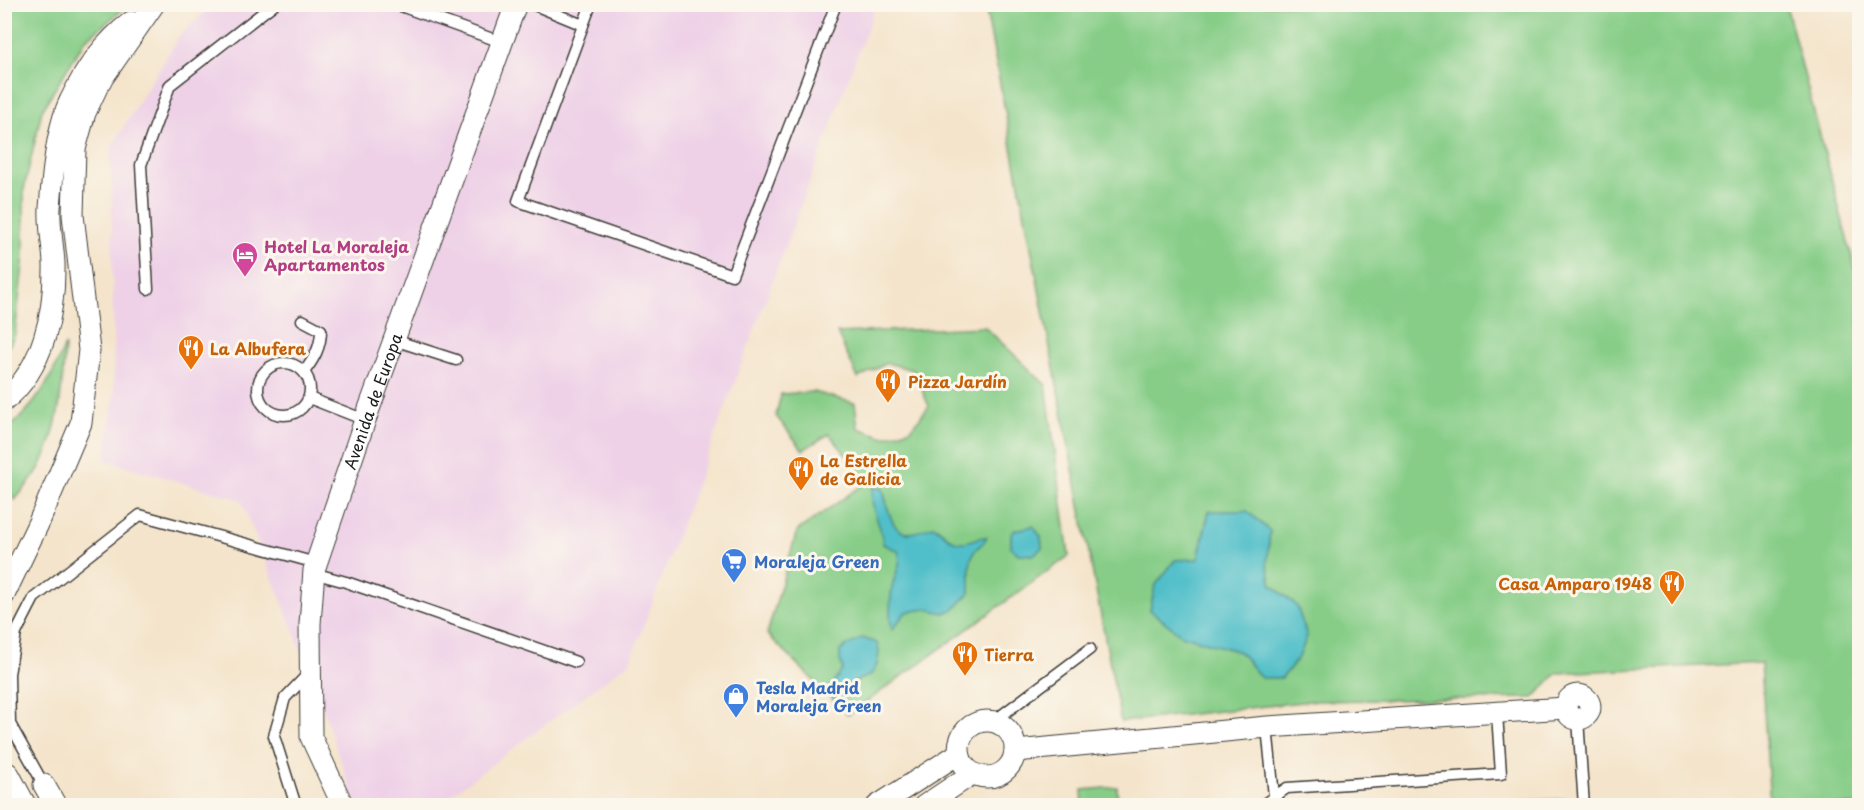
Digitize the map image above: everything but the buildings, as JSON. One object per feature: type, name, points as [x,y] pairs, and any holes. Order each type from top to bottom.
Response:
[{"type":"main road","points":[[4,778],[19,806]]},
{"type":"street","points":[[4,401],[31,367],[40,351],[49,325],[54,265],[50,210],[59,140],[69,102],[87,70],[117,33],[153,4]]},
{"type":"street","points":[[4,595],[39,522],[81,423],[89,350],[73,215],[75,148],[84,113],[99,82],[153,4]]},
{"type":"street","name":"Avenida de Europa","points":[[343,806],[311,737],[309,673],[315,568],[365,420],[516,4]]},
{"type":"street","points":[[1016,751],[1267,727],[1497,713],[1572,713]]},
{"type":"street","points":[[994,721],[1010,732],[1016,751],[1011,765],[1000,775],[986,778],[972,774],[958,754],[961,735],[975,722],[994,721]]},
{"type":"street","points":[[877,806],[958,754]]},
{"type":"street","points":[[924,806],[972,774]]},
{"type":"street","points":[[44,785],[56,806]]},
{"type":"lane","points":[[148,289],[141,165],[170,85],[274,4]]},
{"type":"lane","points":[[395,4],[501,42]]},
{"type":"lane","points":[[532,4],[583,25]]},
{"type":"lane","points":[[591,4],[518,201],[732,275],[836,4]]},
{"type":"lane","points":[[302,320],[321,330],[321,340],[315,358],[304,372]]},
{"type":"lane","points":[[394,340],[456,360]]},
{"type":"lane","points":[[290,363],[304,372],[309,380],[309,398],[305,406],[291,415],[282,416],[266,409],[258,394],[257,386],[260,378],[273,365],[290,363]]},
{"type":"lane","points":[[309,398],[365,420]]},
{"type":"lane","points":[[44,785],[10,724],[9,674],[16,633],[34,598],[140,515],[315,568],[345,582],[576,662]]},
{"type":"lane","points":[[994,721],[1090,649]]},
{"type":"lane","points":[[296,806],[274,736],[285,698],[309,673]]},
{"type":"lane","points":[[1261,806],[1287,788],[1501,774],[1497,713]]},
{"type":"lane","points":[[1572,713],[1584,806]]},
{"type":"lane","points":[[1267,727],[1274,796]]},
{"type":"shaded area","points":[[213,5],[876,5],[630,662],[437,805],[356,805],[308,667],[241,500],[105,460],[114,394],[111,148],[179,36]]},
{"type":"green space","points":[[5,4],[129,5],[85,40],[42,110],[24,189],[24,256],[15,334],[5,354]]},
{"type":"green space","points":[[985,5],[1786,5],[1859,284],[1859,805],[1770,805],[1761,663],[1557,673],[1533,698],[1311,701],[1121,722]]},
{"type":"green space","points":[[985,327],[1046,385],[1069,556],[848,715],[767,634],[797,531],[868,481],[829,434],[803,450],[776,416],[781,394],[814,392],[855,403],[858,428],[884,437],[911,429],[929,406],[913,370],[887,363],[858,378],[837,333]]},
{"type":"green space","points":[[65,345],[61,392],[52,438],[40,467],[15,500],[5,486],[5,431],[34,403],[54,371]]},
{"type":"green space","points":[[1117,787],[1118,805],[1083,805],[1082,790]]},
{"type":"green space","points":[[1569,799],[1570,805],[1453,805]]},
{"type":"water","points":[[873,487],[883,489],[890,517],[897,529],[903,532],[915,532],[933,526],[958,542],[987,537],[972,557],[970,593],[954,609],[944,613],[927,609],[906,612],[892,630],[891,598],[899,556],[898,551],[883,544],[872,502]]},
{"type":"water","points":[[1209,511],[1247,511],[1270,531],[1267,564],[1272,585],[1297,606],[1307,636],[1299,657],[1282,678],[1261,678],[1240,652],[1181,635],[1150,610],[1155,586],[1175,560],[1198,559]]},
{"type":"water","points":[[1033,526],[1041,537],[1042,548],[1033,555],[1018,554],[1011,547],[1011,534],[1015,530]]},
{"type":"water","points":[[862,638],[877,643],[879,652],[877,665],[871,675],[851,683],[837,699],[829,696],[831,686],[843,669],[840,651]]},
{"type":"place","name":"Hotel La Moraleja Apartamentos","points":[[245,278]]},
{"type":"place","name":"La Albufera","points":[[191,371]]},
{"type":"place","name":"Pizza Jardín","points":[[888,404]]},
{"type":"place","name":"La Estrella de Galicia","points":[[801,492]]},
{"type":"place","name":"Moraleja Green","points":[[734,584]]},
{"type":"place","name":"Casa Amparo 1948","points":[[1672,606]]},
{"type":"place","name":"Tierra","points":[[965,677]]},
{"type":"place","name":"Tesla Madrid Moraleja Green","points":[[736,719]]}]
